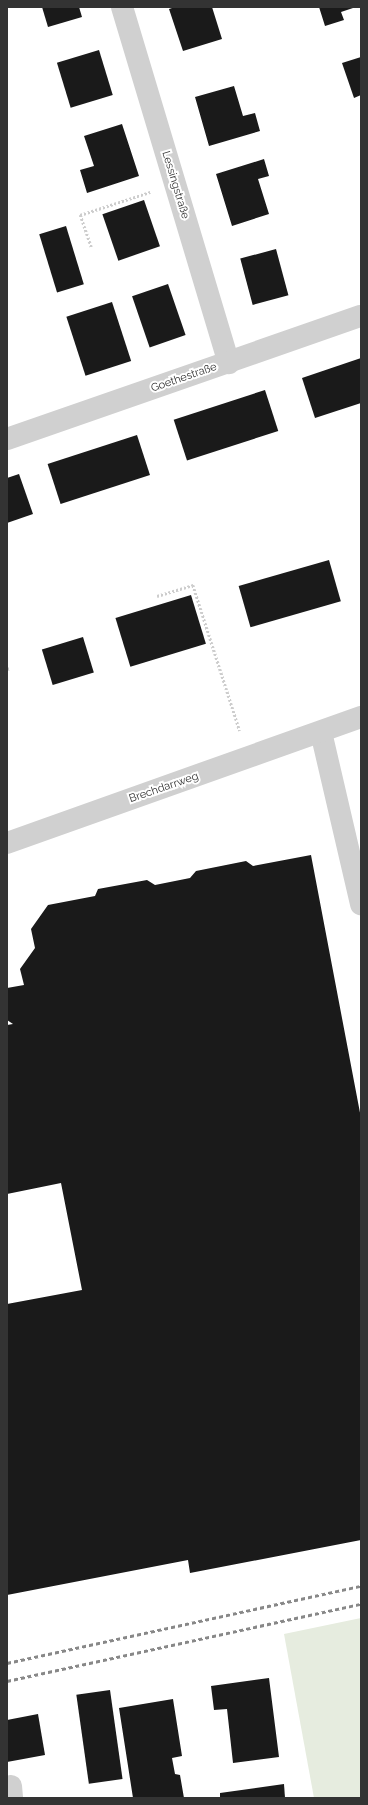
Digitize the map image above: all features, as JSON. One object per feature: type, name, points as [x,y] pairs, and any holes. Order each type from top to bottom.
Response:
[{"type":"street","name":"Lessingstraße","points":[[122,7],[229,363]]},
{"type":"street","name":"Goethestraße","points":[[7,439],[361,316]]},
{"type":"street","name":"Brechdarrweg","points":[[7,843],[361,717]]},
{"type":"street","points":[[321,732],[361,904]]},
{"type":"path","points":[[91,247],[80,215],[175,184]]},
{"type":"path","points":[[157,596],[193,585],[240,731]]},
{"type":"shaded area","points":[[361,1618],[361,1798],[314,1798],[284,1634]]},
{"type":"building","points":[[42,7],[79,7],[82,17],[48,27]]},
{"type":"building","points":[[175,7],[212,7],[222,39],[183,51],[169,9]]},
{"type":"building","points":[[319,7],[356,7],[341,12],[344,20],[325,26]]},
{"type":"building","points":[[99,50],[113,95],[71,108],[57,63]]},
{"type":"building","points":[[361,57],[361,95],[354,98],[342,63]]},
{"type":"building","points":[[234,86],[243,116],[255,113],[260,131],[209,146],[195,97]]},
{"type":"building","points":[[122,124],[139,176],[87,193],[80,170],[94,166],[84,136]]},
{"type":"building","points":[[264,159],[269,176],[258,179],[269,214],[232,226],[216,174]]},
{"type":"building","points":[[144,200],[160,246],[118,261],[102,214]]},
{"type":"building","points":[[66,226],[84,284],[57,293],[39,234]]},
{"type":"building","points":[[276,249],[288,295],[253,305],[240,259]]},
{"type":"building","points":[[168,284],[186,335],[150,347],[132,296]]},
{"type":"building","points":[[112,302],[131,361],[86,376],[66,317]]},
{"type":"building","points":[[361,358],[361,403],[315,418],[302,378]]},
{"type":"building","points":[[265,390],[278,431],[187,461],[174,420]]},
{"type":"building","points":[[137,435],[150,475],[61,504],[48,464]]},
{"type":"building","points":[[19,474],[33,514],[7,523],[7,478]]},
{"type":"building","points":[[329,560],[341,601],[250,627],[239,586]]},
{"type":"building","points":[[191,595],[206,644],[130,667],[115,618]]},
{"type":"building","points":[[83,637],[94,672],[53,685],[42,650]]},
{"type":"building","points":[[311,855],[361,1118],[361,1540],[190,1573],[188,1560],[7,1595],[7,1304],[82,1290],[61,1183],[7,1194],[7,1025],[13,1024],[7,1020],[7,988],[24,985],[20,969],[35,948],[31,929],[48,905],[95,896],[98,889],[147,880],[155,885],[190,878],[196,871],[246,861],[253,866]]},
{"type":"building","points":[[269,1678],[279,1757],[233,1763],[227,1709],[214,1710],[211,1686]]},
{"type":"building","points":[[110,1690],[123,1779],[89,1784],[76,1695]]},
{"type":"building","points":[[173,1699],[182,1756],[172,1758],[175,1774],[180,1775],[184,1798],[133,1798],[119,1708]]},
{"type":"building","points":[[38,1714],[45,1755],[7,1762],[7,1720]]},
{"type":"building","points":[[284,1784],[285,1798],[220,1798],[220,1793]]},
{"type":"railway","points":[[7,1663],[361,1586]]},
{"type":"railway","points":[[7,1681],[361,1604]]}]
